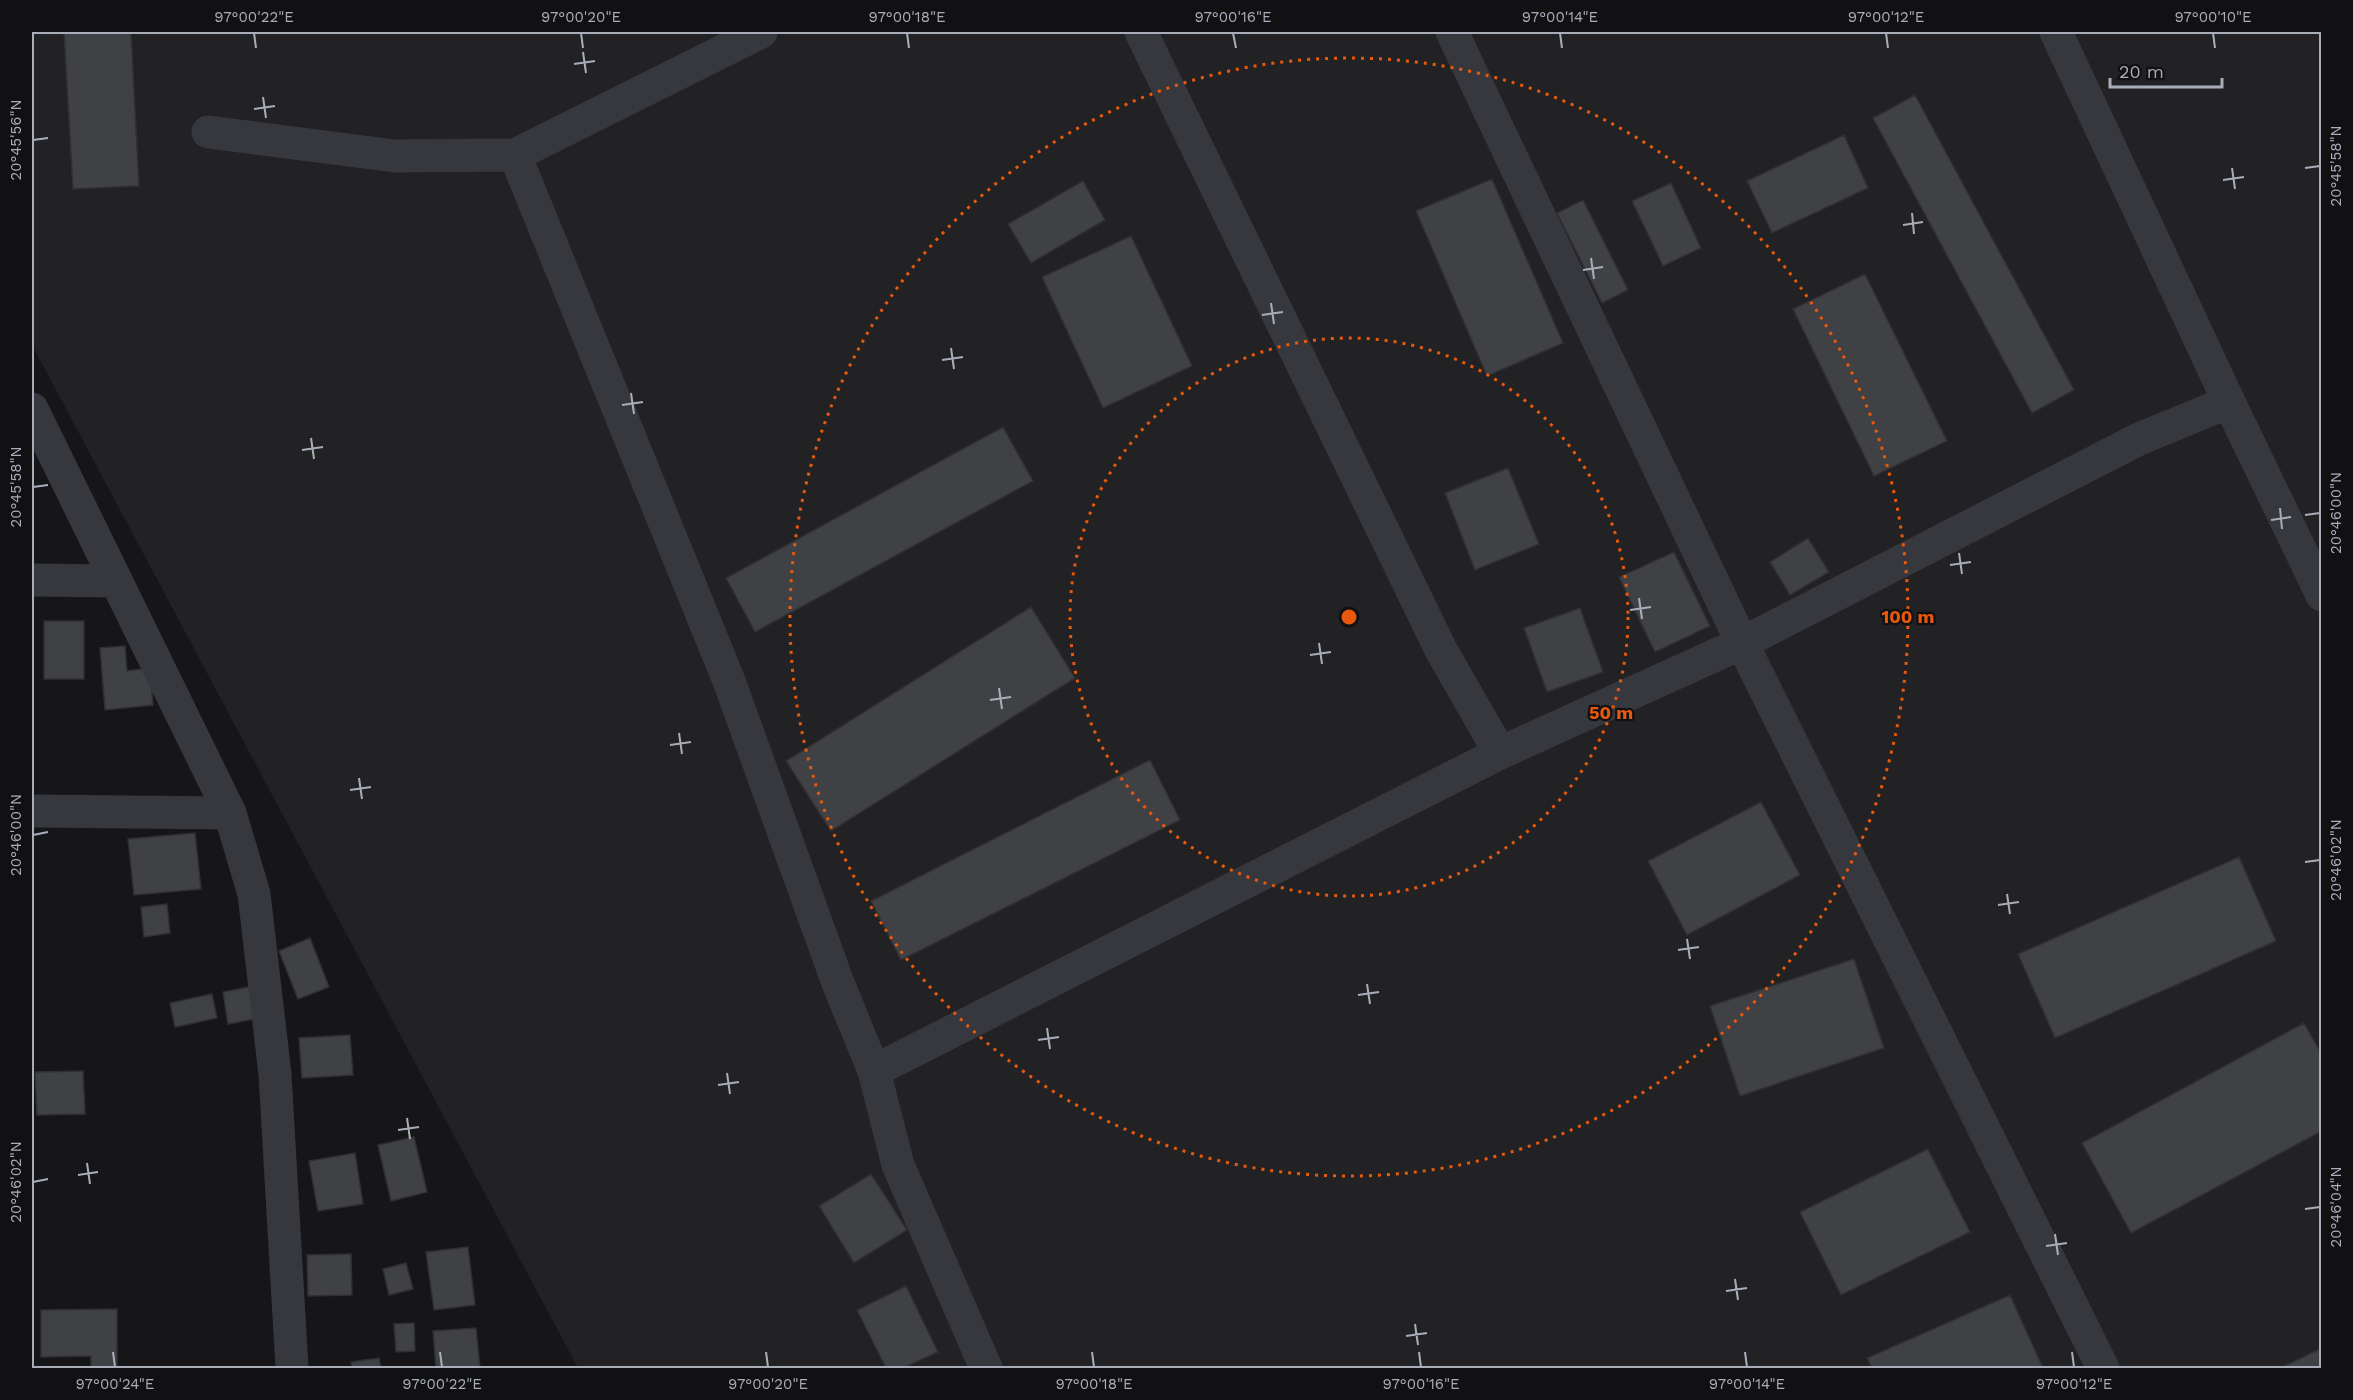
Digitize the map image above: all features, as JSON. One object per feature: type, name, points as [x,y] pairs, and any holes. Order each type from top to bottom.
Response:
[{"type":"street","points":[[208,132],[395,156],[515,155],[761,32]]},
{"type":"street","points":[[1141,32],[1442,650],[1500,753]]},
{"type":"street","points":[[1452,32],[1742,643],[2103,1368]]},
{"type":"street","points":[[2056,32],[2322,595]]},
{"type":"street","points":[[515,155],[729,681],[838,983],[874,1071],[898,1165],[986,1368]]},
{"type":"street","points":[[874,1071],[1500,753],[1742,643],[2139,439],[2229,402]]},
{"type":"street","points":[[32,409],[230,813],[254,894],[275,1074],[291,1368]]},
{"type":"street","points":[[32,580],[116,581]]},
{"type":"street","points":[[32,811],[230,813]]},
{"type":"shaded area","points":[[32,32],[2321,32],[2321,1368],[578,1368],[32,345]]},
{"type":"building","points":[[64,32],[131,32],[139,186],[73,189]]},
{"type":"building","points":[[1915,95],[2074,390],[2032,413],[1873,118]]},
{"type":"building","points":[[1844,135],[1868,188],[1772,233],[1747,181]]},
{"type":"building","points":[[1492,179],[1563,343],[1487,376],[1416,211]]},
{"type":"building","points":[[1083,181],[1105,220],[1031,263],[1008,224]]},
{"type":"building","points":[[1671,183],[1701,248],[1663,266],[1632,201]]},
{"type":"building","points":[[1583,200],[1628,290],[1602,303],[1557,213]]},
{"type":"building","points":[[1131,236],[1192,366],[1103,408],[1042,277]]},
{"type":"building","points":[[1865,274],[1947,441],[1874,476],[1793,309]]},
{"type":"building","points":[[1003,427],[1033,481],[755,632],[726,578]]},
{"type":"building","points":[[1508,468],[1539,544],[1475,570],[1445,493]]},
{"type":"building","points":[[1808,538],[1829,572],[1790,595],[1770,562]]},
{"type":"building","points":[[1674,552],[1710,626],[1655,652],[1619,577]]},
{"type":"building","points":[[1031,607],[1075,678],[831,831],[786,761]]},
{"type":"building","points":[[1580,608],[1603,672],[1547,692],[1524,628]]},
{"type":"building","points":[[44,621],[84,621],[84,679],[44,679]]},
{"type":"building","points":[[125,646],[127,671],[150,668],[153,705],[105,710],[100,648]]},
{"type":"building","points":[[1150,760],[1180,820],[901,960],[871,901]]},
{"type":"building","points":[[1761,802],[1800,875],[1687,935],[1648,861]]},
{"type":"building","points":[[195,833],[201,889],[134,895],[128,839]]},
{"type":"building","points":[[2239,857],[2276,941],[2055,1038],[2018,954]]},
{"type":"building","points":[[167,904],[170,933],[144,937],[141,907]]},
{"type":"building","points":[[310,938],[329,987],[298,999],[279,951]]},
{"type":"building","points":[[1854,959],[1884,1048],[1740,1096],[1710,1006]]},
{"type":"building","points":[[249,987],[254,1019],[228,1024],[223,992]]},
{"type":"building","points":[[212,994],[217,1018],[175,1027],[170,1003]]},
{"type":"building","points":[[2304,1023],[2322,1055],[2322,1131],[2131,1233],[2082,1143]]},
{"type":"building","points":[[350,1035],[353,1075],[302,1078],[299,1038]]},
{"type":"building","points":[[83,1071],[85,1114],[37,1115],[35,1072]]},
{"type":"building","points":[[414,1137],[427,1192],[391,1201],[378,1145]]},
{"type":"building","points":[[1928,1149],[1970,1232],[1841,1295],[1800,1212]]},
{"type":"building","points":[[355,1153],[363,1204],[318,1211],[309,1161]]},
{"type":"building","points":[[871,1174],[907,1230],[854,1263],[819,1206]]},
{"type":"building","points":[[468,1247],[475,1305],[434,1310],[426,1252]]},
{"type":"building","points":[[351,1254],[352,1295],[308,1296],[307,1255]]},
{"type":"building","points":[[406,1263],[413,1289],[389,1295],[383,1269]]},
{"type":"building","points":[[906,1286],[938,1352],[903,1368],[886,1368],[857,1310]]},
{"type":"building","points":[[2010,1295],[2043,1368],[1872,1368],[1867,1358]]},
{"type":"building","points":[[117,1309],[117,1368],[91,1368],[91,1356],[41,1357],[41,1310]]},
{"type":"building","points":[[414,1323],[415,1351],[396,1352],[394,1324]]},
{"type":"building","points":[[476,1328],[480,1368],[436,1368],[433,1331]]},
{"type":"building","points":[[2322,1348],[2322,1368],[2280,1368]]},
{"type":"building","points":[[379,1358],[381,1368],[352,1368],[351,1362]]}]
